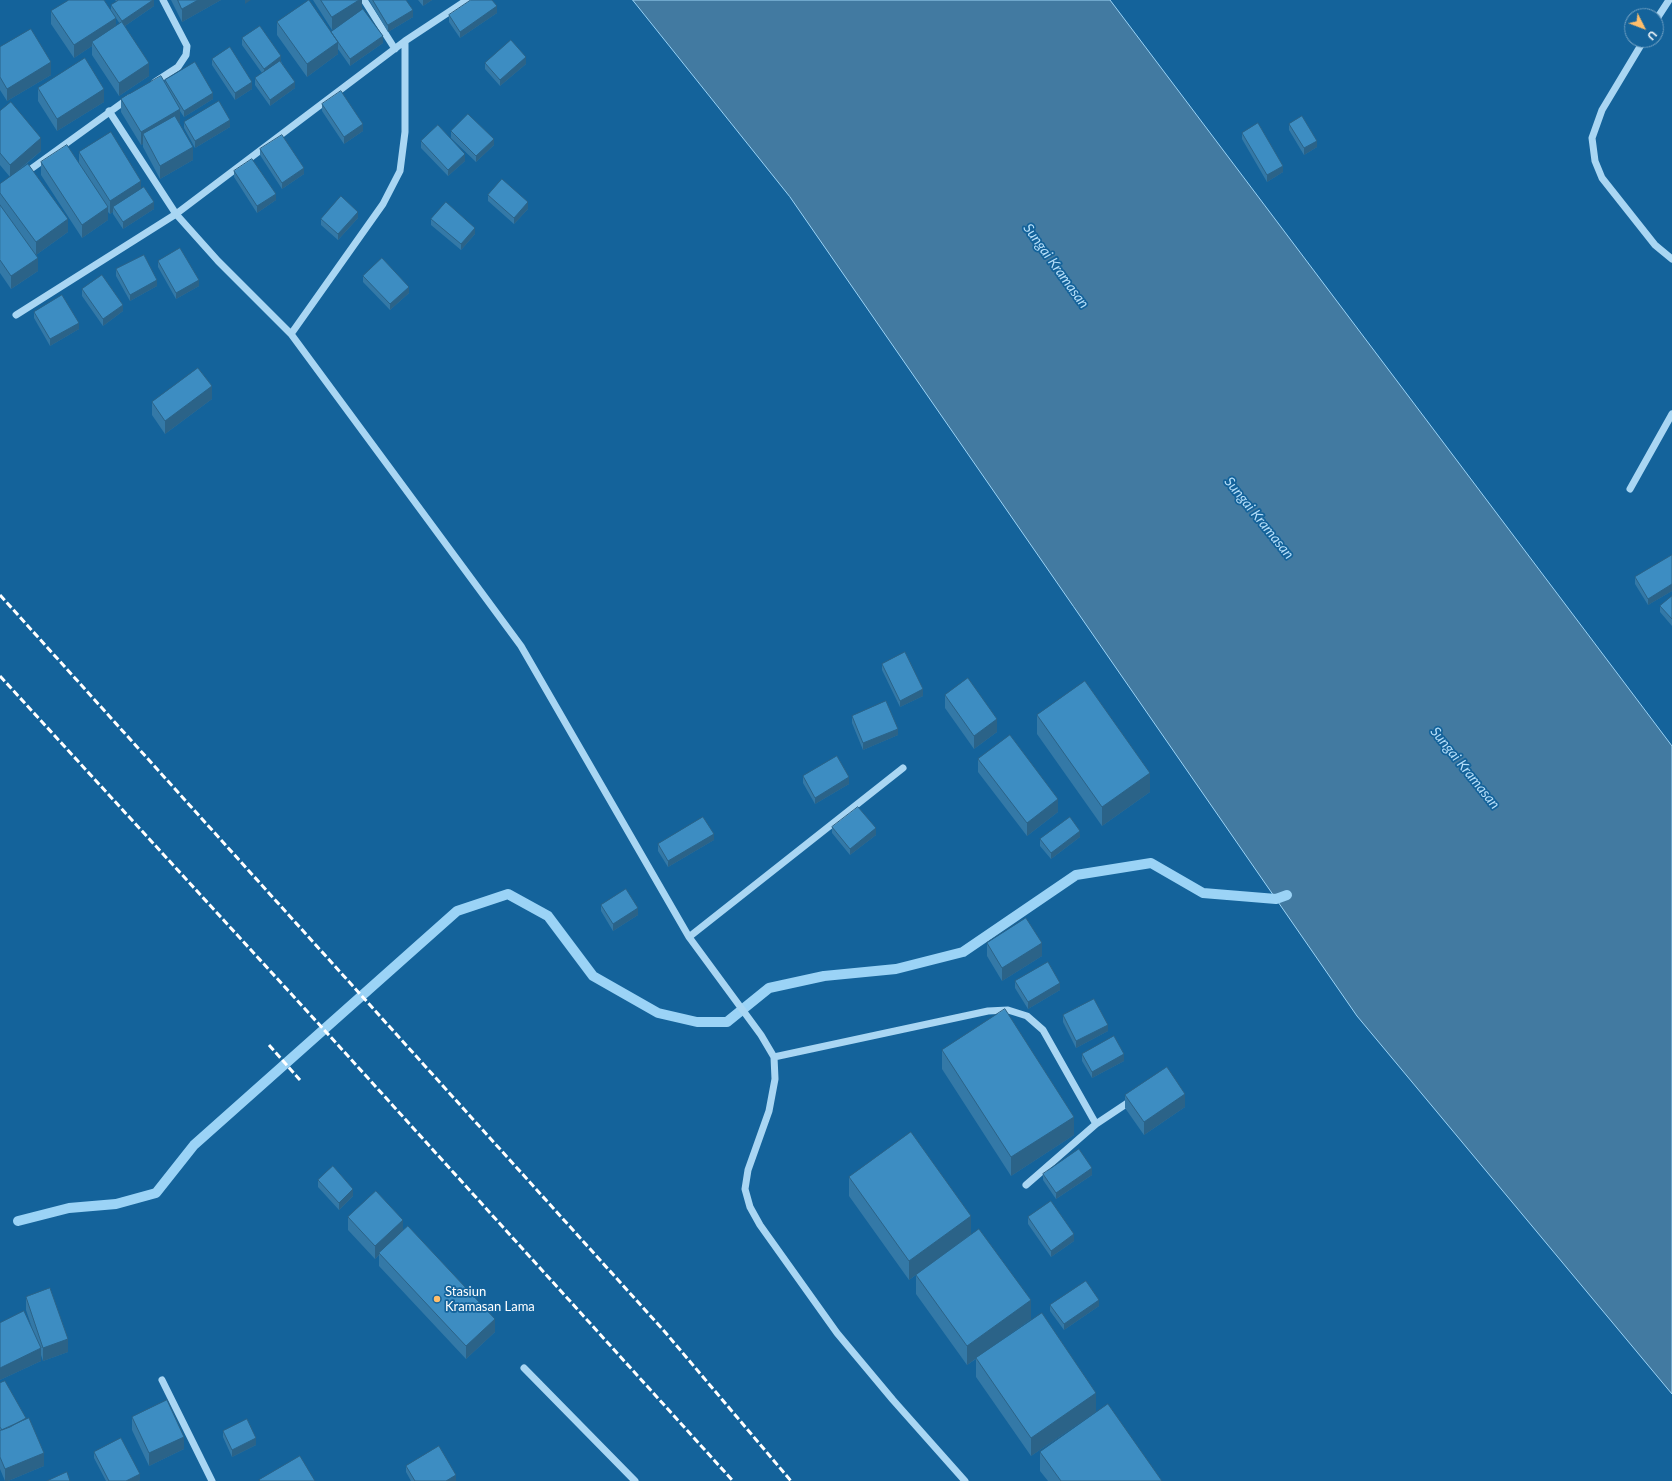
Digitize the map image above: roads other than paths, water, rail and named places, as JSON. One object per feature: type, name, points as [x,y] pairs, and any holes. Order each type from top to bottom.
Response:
[{"type":"street","points":[[147,87],[178,67],[186,55],[187,46],[185,41],[163,0]]},
{"type":"street","points":[[364,0],[395,49]]},
{"type":"street","points":[[16,315],[176,214],[405,41],[467,0]]},
{"type":"street","points":[[291,334],[383,204],[400,171],[405,132],[405,41]]},
{"type":"street","points":[[1639,48],[1602,110],[1592,138],[1595,161],[1602,178],[1654,245],[1672,259]]},
{"type":"street","points":[[19,178],[109,111],[134,95]]},
{"type":"street","points":[[109,111],[176,214],[218,261],[291,334],[521,646],[689,938],[756,1028],[774,1056],[776,1079],[768,1111],[748,1170],[745,1189],[750,1207],[760,1225],[837,1333],[893,1400],[966,1481]]},
{"type":"street","points":[[1630,489],[1672,414]]},
{"type":"street","points":[[689,938],[902,768]]},
{"type":"street","points":[[774,1056],[988,1011],[1008,1010],[1027,1016],[1043,1030],[1096,1124]]},
{"type":"street","points":[[1026,1185],[1096,1124],[1141,1094]]},
{"type":"street","points":[[524,1368],[635,1481]]},
{"type":"street","points":[[162,1380],[212,1481]]},
{"type":"water","name":"Sungai Kramasan","points":[[633,0],[1110,0],[1672,746],[1672,1394],[1357,1016],[790,197]]},
{"type":"waterway","points":[[18,1221],[69,1208],[116,1204],[156,1193],[194,1145],[457,911],[508,894],[548,916],[593,976],[658,1013],[697,1022],[727,1022],[769,988],[824,976],[896,969],[963,952],[1076,875],[1151,863],[1203,893],[1276,899],[1287,895]]},
{"type":"railway","points":[[0,595],[665,1332],[791,1481]]},
{"type":"railway","points":[[0,676],[338,1045],[733,1481]]},
{"type":"railway","points":[[269,1045],[300,1080]]},
{"type":"place","name":"Stasiun Kramasan Lama","points":[[437,1299]]}]
